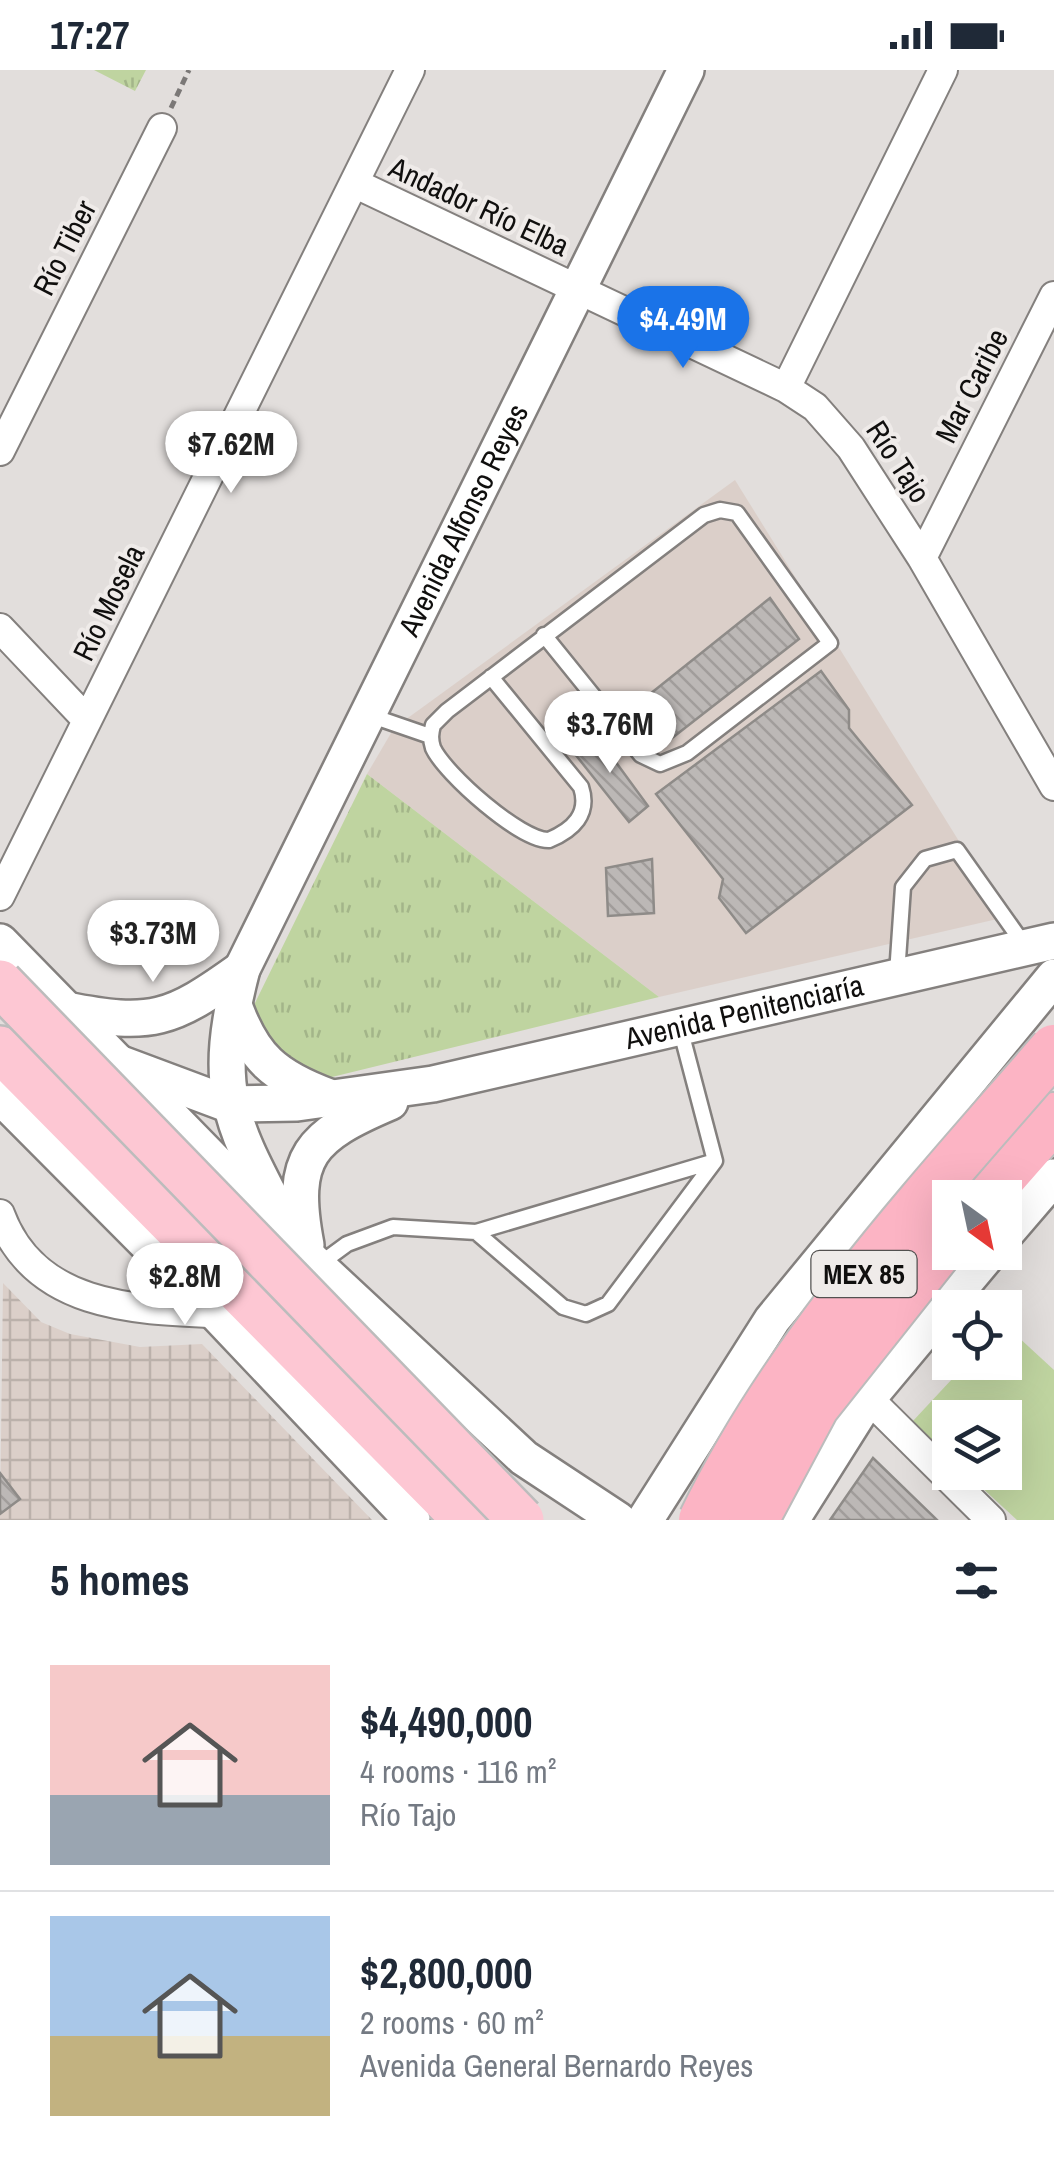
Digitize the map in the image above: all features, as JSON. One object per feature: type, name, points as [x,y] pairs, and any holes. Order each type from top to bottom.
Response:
[{"type":"highway","name":"MEX 85","points":[[703,1520],[788,1380],[866,1272],[1054,1049]]},
{"type":"highway","points":[[1000,1180],[1054,1117]]},
{"type":"highway","name":"MEX 85","points":[[754,1520],[815,1406],[932,1259]]},
{"type":"main road","points":[[0,983],[520,1520]]},
{"type":"main road","points":[[0,1049],[466,1520]]},
{"type":"street","name":"Río Mosela","points":[[0,896],[410,70]]},
{"type":"street","name":"Avenida Alfonso Reyes","points":[[306,1255],[228,1104],[224,1066],[237,985],[366,714],[686,70]]},
{"type":"street","points":[[786,388],[943,70]]},
{"type":"street","name":"Río Tiber","points":[[0,451],[162,128]]},
{"type":"street","name":"Andador Río Elba","points":[[354,184],[577,290]]},
{"type":"street","name":"Río Tajo","points":[[577,290],[786,388],[834,425],[1050,765]]},
{"type":"street","name":"Mar Caribe","points":[[922,558],[1054,296]]},
{"type":"street","points":[[0,628],[87,720]]},
{"type":"street","points":[[0,942],[306,1255],[524,1458],[618,1520]]},
{"type":"street","name":"Avenida Penitenciaría","points":[[121,1064],[228,1104],[266,1106],[330,1098],[433,1084],[1040,944]]},
{"type":"street","points":[[646,1520],[772,1320],[1054,977]]},
{"type":"street","name":"Avenida Alfonso Reyes","points":[[65,1010],[115,1020],[160,1017],[237,985]]},
{"type":"street","points":[[237,985],[246,1035],[268,1066],[296,1085],[330,1098]]},
{"type":"street","name":"Avenida Penitenciaría","points":[[306,1255],[300,1187],[310,1150],[345,1122],[433,1084]]},
{"type":"street","points":[[0,1097],[216,1313],[412,1520]]},
{"type":"street","points":[[1022,1214],[1054,1177]]},
{"type":"street","points":[[2,1229],[48,1276],[101,1304],[216,1313]]},
{"type":"street","points":[[791,1520],[868,1398],[975,1270]]},
{"type":"street","points":[[736,1376],[730,1407],[732,1424],[748,1452],[775,1470],[808,1475],[823,1471]]},
{"type":"street","points":[[868,1398],[991,1520]]},
{"type":"street","points":[[520,1520],[530,1494],[524,1458]]},
{"type":"lane","points":[[430,736],[439,718],[544,635],[704,515],[729,510],[742,518],[830,642],[687,754],[660,764],[641,755],[544,635]]},
{"type":"lane","points":[[366,714],[430,736],[443,764],[520,832],[549,840],[570,828],[584,806],[581,786],[492,677]]},
{"type":"lane","points":[[896,977],[903,887],[926,859],[957,850],[1040,944]]},
{"type":"lane","points":[[680,1027],[715,1161]]},
{"type":"lane","points":[[306,1255],[393,1228],[476,1232],[715,1161]]},
{"type":"lane","points":[[476,1232],[563,1307],[586,1314],[608,1304],[715,1161]]},
{"type":"path","points":[[162,128],[189,70]]},
{"type":"shaded area","points":[[735,480],[1006,917],[659,997],[367,774],[394,728]]},
{"type":"shaded area","points":[[3,1283],[41,1322],[70,1334],[140,1347],[202,1344],[372,1520],[0,1520]]},
{"type":"green space","points":[[94,70],[146,70],[135,91]]},
{"type":"green space","points":[[367,774],[659,997],[332,1077],[289,1066],[272,1048],[253,1007]]},
{"type":"green space","points":[[1022,1341],[1054,1370],[1054,1520],[1017,1520],[984,1490],[1022,1490],[1022,1400],[933,1400],[951,1380],[1022,1380]]},
{"type":"green space","points":[[932,1401],[932,1441],[912,1422]]},
{"type":"building","points":[[770,598],[799,639],[649,756],[620,718]]},
{"type":"building","points":[[821,671],[849,710],[849,728],[912,805],[746,933],[719,898],[723,879],[656,794]]},
{"type":"building","points":[[593,731],[648,806],[629,822],[571,749]]},
{"type":"building","points":[[652,859],[654,913],[608,916],[606,868]]},
{"type":"building","points":[[873,1458],[937,1520],[830,1520]]},
{"type":"building","points":[[0,1473],[20,1499],[0,1514]]}]
